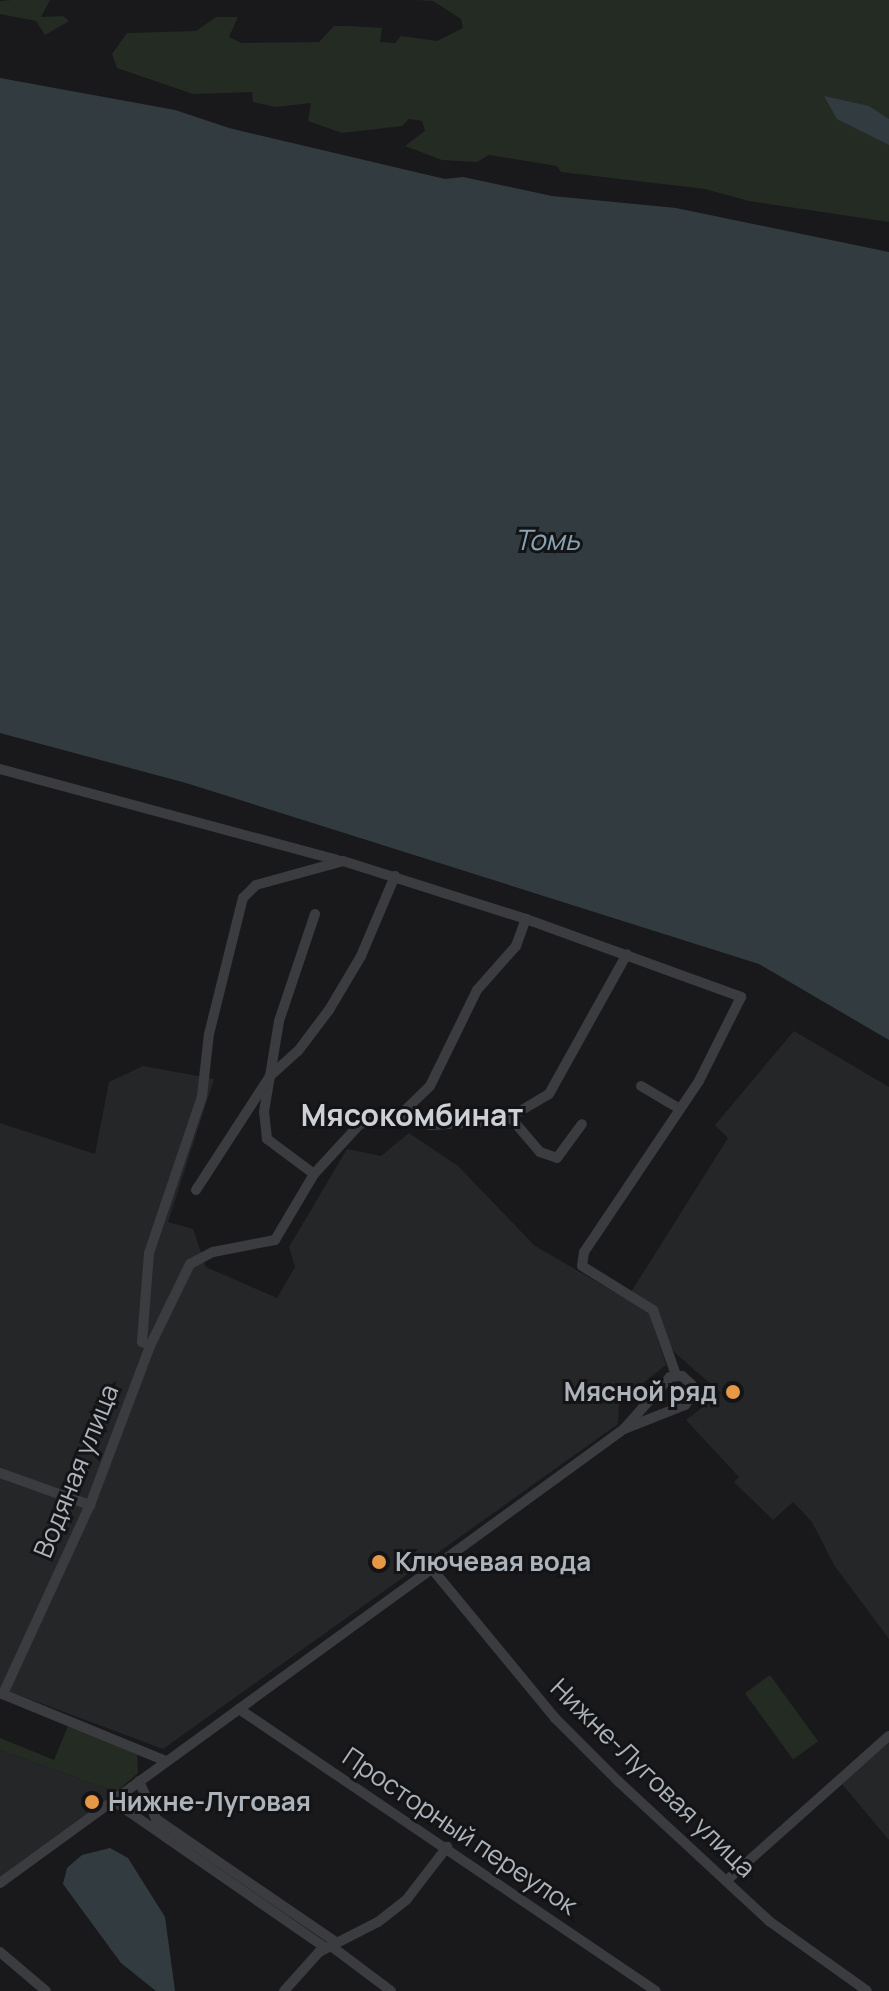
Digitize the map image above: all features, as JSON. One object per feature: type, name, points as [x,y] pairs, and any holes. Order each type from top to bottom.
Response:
[{"type":"street","points":[[0,769],[395,876],[627,954],[741,997],[680,1109],[595,1233],[582,1266],[653,1310],[676,1375],[691,1384],[689,1401],[624,1429],[0,1883]]},
{"type":"street","points":[[150,1346],[142,1342],[149,1253],[202,1096],[209,1034],[243,898],[256,885],[343,861]]},
{"type":"street","points":[[196,1190],[270,1076],[298,1051],[329,1010],[361,956],[395,876]]},
{"type":"street","points":[[315,914],[279,1021],[264,1112],[267,1139],[314,1174],[360,1124],[399,1116],[453,1126],[510,1117],[554,1089],[627,954]]},
{"type":"street","points":[[399,1116],[430,1086],[477,990],[516,946],[526,919]]},
{"type":"street","points":[[641,1086],[680,1109]]},
{"type":"street","points":[[510,1117],[540,1152],[557,1158],[582,1124]]},
{"type":"street","name":"Водяная улица","points":[[166,1761],[2,1694],[90,1505],[150,1346],[190,1264],[213,1252],[275,1240],[314,1174]]},
{"type":"street","points":[[624,1429],[657,1388],[676,1375]]},
{"type":"street","points":[[0,1473],[90,1505]]},
{"type":"street","name":"Нижне-Луговая улица","points":[[433,1570],[555,1718],[769,1921],[867,1991]]},
{"type":"street","name":"Просторный переулок","points":[[239,1709],[656,1991]]},
{"type":"street","points":[[726,1881],[889,1736]]},
{"type":"street","points":[[139,1781],[156,1819],[391,1991]]},
{"type":"street","points":[[112,1800],[332,1946]]},
{"type":"street","points":[[284,1991],[332,1946],[378,1922],[407,1899],[447,1847]]},
{"type":"street","points":[[0,1952],[46,1991]]},
{"type":"shaded area","points":[[50,0],[41,17],[63,16],[69,21],[45,35],[36,21],[0,14],[0,1]]},
{"type":"shaded area","points":[[412,0],[889,0],[889,222],[749,201],[705,189],[561,172],[557,166],[489,155],[477,162],[442,160],[405,146],[425,131],[422,121],[409,119],[402,126],[342,133],[308,121],[311,103],[275,107],[253,102],[252,92],[193,94],[117,68],[112,54],[127,33],[196,31],[216,17],[238,17],[229,37],[241,43],[319,42],[334,26],[382,28],[380,42],[395,43],[401,36],[437,41],[463,28],[461,19],[433,1]]},
{"type":"shaded area","points":[[794,1031],[889,1087],[889,1639],[834,1565],[812,1522],[793,1502],[773,1520],[734,1482],[739,1477],[686,1420],[721,1393],[673,1351],[656,1307],[631,1292],[728,1138],[715,1125]]},
{"type":"shaded area","points":[[143,1066],[214,1079],[168,1222],[193,1229],[206,1267],[277,1298],[295,1267],[289,1247],[347,1149],[381,1156],[409,1133],[458,1166],[535,1246],[649,1312],[666,1365],[619,1402],[618,1424],[163,1749],[0,1688],[0,1123],[95,1154],[109,1082]]},
{"type":"shaded area","points":[[770,1675],[818,1741],[793,1760],[745,1693]]},
{"type":"shaded area","points":[[68,1726],[137,1754],[138,1773],[116,1792],[0,1750],[0,1738],[54,1760]]},
{"type":"shaded area","points":[[889,1743],[889,1840],[842,1784]]},
{"type":"shaded area","points":[[0,1750],[116,1792],[0,1877]]},
{"type":"water","name":"Томь","points":[[0,78],[175,110],[229,128],[445,179],[463,177],[552,196],[676,208],[889,252],[889,1040],[759,964],[186,783],[0,733]]},
{"type":"water","points":[[824,96],[869,106],[889,119],[889,145],[837,119]]},
{"type":"water","points":[[110,1848],[128,1858],[165,1917],[175,1991],[156,1991],[121,1963],[63,1884],[67,1868],[82,1855]]},
{"type":"place","name":"Мясной ряд","points":[[733,1392]]},
{"type":"place","name":"Ключевая вода","points":[[379,1562]]},
{"type":"place","name":"Нижне-Луговая","points":[[92,1802]]},
{"type":"district","name":"Мясокомбинат","points":[[412,1115]]}]
